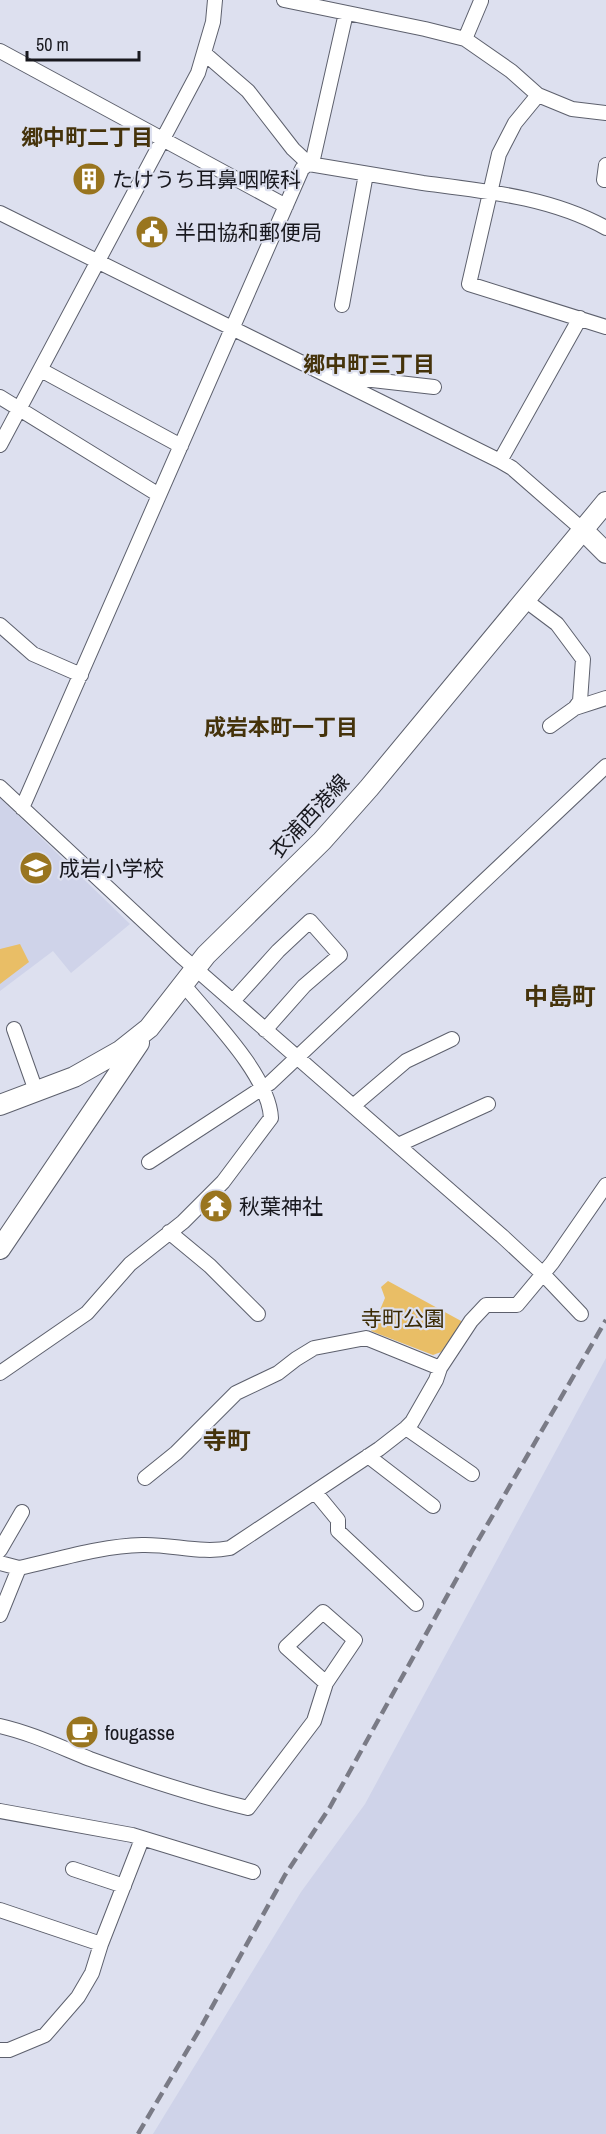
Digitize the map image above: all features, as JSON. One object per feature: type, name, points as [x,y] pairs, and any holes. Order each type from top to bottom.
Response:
[{"type":"main road","name":"衣浦西港線","points":[[0,1104],[74,1077],[120,1051],[149,1028],[195,968],[322,841],[369,788],[606,502]]},
{"type":"main road","points":[[583,530],[606,553]]},
{"type":"main road","points":[[0,1249],[149,1028]]},
{"type":"main road","points":[[90,1068],[102,1070],[108,1076],[108,1088]]},
{"type":"street","points":[[0,445],[198,73],[213,22],[215,0]]},
{"type":"street","points":[[284,0],[465,39],[511,71],[538,95],[572,109],[606,113]]},
{"type":"street","points":[[465,39],[481,1]]},
{"type":"street","points":[[22,808],[302,169],[309,164],[315,152],[346,13]]},
{"type":"street","points":[[0,51],[286,206]]},
{"type":"street","points":[[204,53],[248,92],[293,149],[309,164],[490,192],[550,207],[593,221],[606,228]]},
{"type":"street","points":[[538,95],[515,123],[499,154],[469,284],[606,327]]},
{"type":"street","points":[[606,165],[604,180],[606,180]]},
{"type":"street","points":[[342,305],[366,174]]},
{"type":"street","points":[[0,213],[500,461],[512,468],[583,530]]},
{"type":"street","points":[[500,461],[580,318]]},
{"type":"street","points":[[40,370],[181,446]]},
{"type":"street","points":[[329,376],[434,387]]},
{"type":"street","points":[[0,397],[159,495]]},
{"type":"street","points":[[525,600],[557,624],[583,659],[580,701],[575,708]]},
{"type":"street","points":[[0,625],[33,654],[81,675]]},
{"type":"street","points":[[550,726],[575,708],[606,698]]},
{"type":"street","points":[[148,1162],[262,1087],[298,1058],[606,766]]},
{"type":"street","points":[[0,787],[195,968],[543,1274],[581,1314]]},
{"type":"street","points":[[232,1001],[278,951],[310,921],[339,956],[304,986],[265,1030]]},
{"type":"street","points":[[0,1373],[87,1312],[130,1264],[183,1222],[223,1182],[271,1118],[262,1087],[243,1057],[183,984]]},
{"type":"street","points":[[14,1029],[36,1091]]},
{"type":"street","points":[[352,1106],[406,1061],[452,1039]]},
{"type":"street","points":[[398,1145],[488,1104]]},
{"type":"street","points":[[0,1563],[19,1568],[115,1547],[145,1545],[217,1551],[230,1548],[406,1428],[412,1422],[440,1368],[471,1321],[486,1305],[517,1305],[543,1274],[606,1185]]},
{"type":"street","points":[[169,1232],[210,1266],[258,1314]]},
{"type":"street","points":[[145,1478],[176,1453],[236,1393],[278,1373],[314,1348],[366,1338],[440,1368]]},
{"type":"street","points":[[406,1428],[472,1474]]},
{"type":"street","points":[[368,1456],[433,1506]]},
{"type":"street","points":[[315,1492],[338,1520],[338,1531],[416,1604]]},
{"type":"street","points":[[0,1550],[22,1512]]},
{"type":"street","points":[[0,1615],[19,1568]]},
{"type":"street","points":[[0,1726],[20,1730],[105,1764],[200,1797],[248,1808],[314,1721],[326,1683],[355,1640],[323,1612],[286,1647],[326,1683]]},
{"type":"street","points":[[0,1811],[132,1835],[253,1872]]},
{"type":"street","points":[[0,2050],[9,2050],[45,2035],[78,1997],[92,1973],[100,1944],[142,1839]]},
{"type":"street","points":[[73,1869],[124,1886]]},
{"type":"street","points":[[0,1910],[100,1944]]},
{"type":"shaded area","name":"成岩小学校","points":[[0,798],[130,924],[71,973],[53,951],[0,991]]},
{"type":"shaded area","points":[[606,1358],[606,2134],[153,2134],[301,1892],[365,1804]]},
{"type":"green space","points":[[20,944],[29,962],[0,984],[0,949]]},
{"type":"green space","name":"寺町公園","points":[[388,1281],[463,1322],[441,1352],[433,1355],[371,1331],[385,1298],[381,1287]]},
{"type":"railway","points":[[138,2134],[201,2027],[285,1875],[330,1807],[472,1551],[606,1320]]},
{"type":"place","name":"たけうち耳鼻咽喉科","points":[[89,179]]},
{"type":"place","name":"半田協和郵便局","points":[[152,232]]},
{"type":"place","name":"成岩小学校","points":[[36,868]]},
{"type":"place","name":"秋葉神社","points":[[216,1206]]},
{"type":"place","name":"fougasse","points":[[82,1732]]},
{"type":"district","name":"郷中町二丁目","points":[[87,137]]},
{"type":"district","name":"郷中町三丁目","points":[[369,364]]},
{"type":"district","name":"成岩本町一丁目","points":[[281,727]]},
{"type":"district","name":"中島町","points":[[560,996]]},
{"type":"district","name":"寺町","points":[[227,1440]]}]
